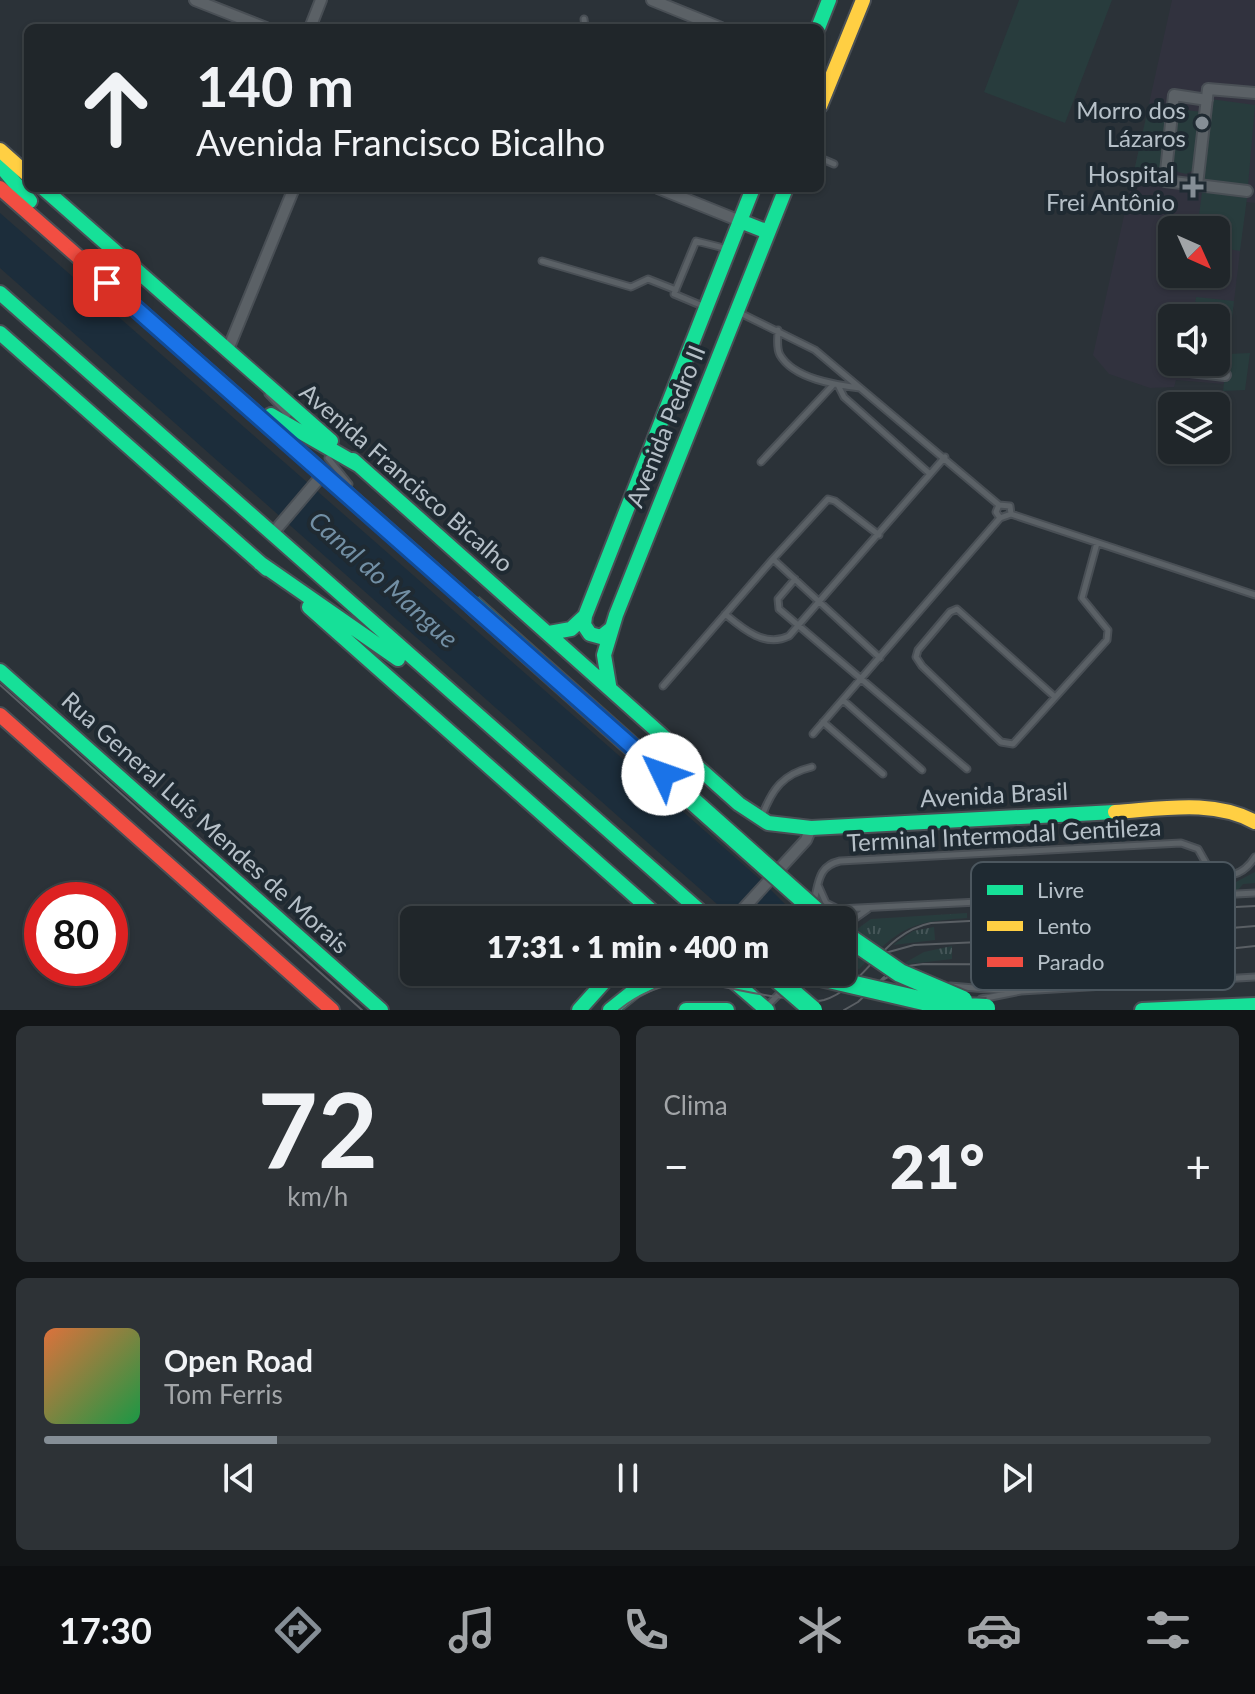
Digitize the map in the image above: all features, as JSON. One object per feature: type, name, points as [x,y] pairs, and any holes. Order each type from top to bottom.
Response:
[{"type":"main road","points":[[820,24],[829,0]]},
{"type":"main road","points":[[827,70],[863,0]]},
{"type":"main road","points":[[0,150],[24,171]]},
{"type":"main road","points":[[0,165],[74,254]]},
{"type":"main road","points":[[0,188],[223,386],[318,480],[390,529],[810,906]]},
{"type":"main road","name":"Avenida Francisco Bicalho","points":[[47,192],[609,685],[739,804]]},
{"type":"main road","name":"Avenida Pedro II","points":[[585,616],[751,192]]},
{"type":"main road","name":"Avenida Pedro II","points":[[609,685],[603,660],[611,629],[784,192]]},
{"type":"main road","points":[[740,221],[768,232]]},
{"type":"main road","points":[[0,293],[278,527],[440,683],[694,906]]},
{"type":"main road","points":[[0,333],[640,906]]},
{"type":"main road","points":[[223,386],[360,466]]},
{"type":"main road","points":[[260,563],[335,618],[440,683]]},
{"type":"main road","points":[[585,616],[584,625],[590,634],[601,637],[611,629]]},
{"type":"main road","points":[[549,633],[571,629],[585,616]]},
{"type":"main road","name":"Rua General Luís Mendes de Morais","points":[[0,671],[381,1010]]},
{"type":"main road","points":[[0,715],[332,1010]]},
{"type":"main road","name":"Avenida Brasil","points":[[739,804],[761,820],[778,827],[811,828],[1209,807],[1235,811],[1253,824]]},
{"type":"main road","points":[[856,941],[900,973],[993,1009]]},
{"type":"main road","points":[[579,1010],[600,986]]},
{"type":"main road","points":[[610,1010],[643,986]]},
{"type":"main road","points":[[739,986],[766,1009]]},
{"type":"main road","points":[[785,986],[813,1010]]},
{"type":"main road","points":[[853,986],[945,1006],[993,1009]]},
{"type":"main road","points":[[1142,1010],[1255,1005]]},
{"type":"main road","points":[[686,1010],[727,1010]]},
{"type":"street","points":[[195,0],[256,24]]},
{"type":"street","points":[[312,24],[321,0]]},
{"type":"street","points":[[652,0],[711,24]]},
{"type":"street","points":[[1197,185],[1208,89],[1255,93]]},
{"type":"street","points":[[1207,100],[1174,95],[1165,181],[1247,191]]},
{"type":"street","points":[[233,358],[293,192]]},
{"type":"street","points":[[668,192],[740,221]]},
{"type":"street","points":[[278,527],[318,480]]},
{"type":"street","points":[[746,906],[806,840],[811,828]]},
{"type":"lane","points":[[584,19],[585,24]]},
{"type":"lane","points":[[824,160],[834,164]]},
{"type":"lane","points":[[705,307],[675,296],[676,290],[696,241],[728,249]]},
{"type":"lane","points":[[542,261],[631,287],[648,279],[676,290]]},
{"type":"lane","points":[[736,310],[804,342],[999,505],[1007,504],[1011,514]]},
{"type":"lane","points":[[778,330],[781,357],[790,366],[836,385],[861,389]]},
{"type":"lane","points":[[233,358],[311,439],[390,529]]},
{"type":"lane","points":[[761,462],[836,385]]},
{"type":"lane","points":[[836,385],[844,397],[930,474]]},
{"type":"lane","points":[[725,614],[744,631],[763,638],[785,639],[821,603],[945,457]]},
{"type":"lane","points":[[663,686],[828,499],[835,501],[879,535]]},
{"type":"lane","points":[[999,505],[996,512],[1000,518]]},
{"type":"lane","points":[[813,734],[1000,518],[1011,514],[1255,595]]},
{"type":"lane","points":[[1055,697],[957,609],[950,612],[918,650],[916,657],[1006,746],[1016,742],[1109,636],[1108,630],[1082,598],[1097,543]]},
{"type":"lane","points":[[773,559],[880,658]]},
{"type":"lane","points":[[795,579],[777,603],[799,628],[967,769]]},
{"type":"lane","points":[[843,700],[922,770]]},
{"type":"lane","points":[[823,722],[883,774]]},
{"type":"lane","points":[[761,820],[769,797],[783,778],[812,767]]},
{"type":"lane","name":"Terminal Intermodal Gentileza","points":[[818,885],[824,868],[840,861],[1187,843],[1203,853],[1206,862]]},
{"type":"lane","points":[[1235,874],[1255,857]]},
{"type":"lane","points":[[818,885],[821,898],[831,907],[971,902]]},
{"type":"lane","points":[[812,906],[818,885]]},
{"type":"lane","points":[[1235,894],[1255,893]]},
{"type":"lane","points":[[856,920],[873,907]]},
{"type":"lane","points":[[1235,978],[1255,977]]},
{"type":"lane","points":[[766,1009],[787,986]]},
{"type":"lane","points":[[907,1003],[922,991],[937,986],[971,988]]},
{"type":"lane","points":[[1004,990],[1038,990]]},
{"type":"lane","points":[[932,1010],[1021,991]]},
{"type":"shaded area","name":"Hospital Frei Antônio","points":[[1172,0],[1255,0],[1255,203],[1246,202],[1230,334],[1230,304],[1158,304],[1158,376],[1225,376],[1224,384],[1176,380],[1174,387],[1150,388],[1109,374],[1093,355]]},
{"type":"green space","points":[[1019,0],[1112,0],[1065,123],[984,92]]},
{"type":"green space","points":[[1210,99],[1255,105],[1248,186],[1201,180]]},
{"type":"green space","points":[[1149,104],[1169,108],[1161,175],[1134,171]]},
{"type":"green space","points":[[1177,109],[1203,112],[1194,170],[1186,174],[1178,172],[1171,163]]},
{"type":"green space","points":[[1202,192],[1247,198],[1240,251],[1230,249],[1230,216],[1199,216]]},
{"type":"green space","points":[[1196,297],[1234,301],[1230,336],[1230,304],[1195,304]]},
{"type":"green space","points":[[1250,353],[1245,390],[1223,391],[1225,376],[1230,376],[1230,354]]},
{"type":"green space","points":[[1255,872],[1255,883],[1243,884],[1235,890],[1236,882]]},
{"type":"green space","points":[[967,913],[967,918],[931,922],[906,930],[885,944],[859,969],[856,968],[856,930],[871,919]]},
{"type":"green space","points":[[934,927],[935,940],[893,945],[913,931]]},
{"type":"green space","points":[[952,946],[952,959],[901,965],[924,952]]},
{"type":"water","name":"Canal do Mangue","points":[[0,213],[787,906],[719,906],[0,268]]},
{"type":"tram line","points":[[0,685],[362,1010]]},
{"type":"tram line","points":[[1235,907],[1255,906]]},
{"type":"tram line","points":[[619,1010],[641,995],[682,984],[824,1000],[851,984],[899,937],[931,923],[971,921]]},
{"type":"tram line","points":[[1235,928],[1255,926]]},
{"type":"tram line","points":[[885,953],[914,945],[971,942]]},
{"type":"tram line","points":[[1235,948],[1255,946]]},
{"type":"tram line","points":[[877,983],[908,966],[971,964]]},
{"type":"tram line","points":[[844,1010],[858,1002],[884,977]]},
{"type":"traffic: fast","points":[[820,24],[829,0]]},
{"type":"traffic: fast","points":[[0,165],[30,201]]},
{"type":"traffic: fast","points":[[48,192],[331,441]]},
{"type":"traffic: fast","points":[[549,633],[571,629],[585,616],[751,192]]},
{"type":"traffic: fast","points":[[609,685],[604,655],[616,615],[784,192]]},
{"type":"traffic: fast","points":[[740,221],[768,232]]},
{"type":"traffic: fast","points":[[0,293],[694,906]]},
{"type":"traffic: fast","points":[[0,333],[267,569]]},
{"type":"traffic: fast","points":[[271,415],[360,466]]},
{"type":"traffic: fast","points":[[259,416],[472,604]]},
{"type":"traffic: fast","points":[[353,460],[739,804],[768,823],[811,828],[1115,812]]},
{"type":"traffic: fast","points":[[260,563],[398,659]]},
{"type":"traffic: fast","points":[[472,604],[810,906]]},
{"type":"traffic: fast","points":[[309,607],[646,906]]},
{"type":"traffic: fast","points":[[585,616],[584,625],[590,634],[601,637],[611,629]]},
{"type":"traffic: fast","points":[[0,671],[381,1010]]},
{"type":"traffic: fast","points":[[856,943],[900,973],[963,1000]]},
{"type":"traffic: fast","points":[[856,985],[945,1006],[986,1008]]},
{"type":"traffic: fast","points":[[579,1010],[600,986]]},
{"type":"traffic: fast","points":[[610,1010],[643,986]]},
{"type":"traffic: fast","points":[[739,986],[767,1010]]},
{"type":"traffic: fast","points":[[785,986],[813,1010]]},
{"type":"traffic: fast","points":[[1142,1010],[1255,1005]]},
{"type":"traffic: fast","points":[[686,1010],[727,1010]]},
{"type":"traffic: slow","points":[[824,96],[863,0]]},
{"type":"traffic: slow","points":[[0,150],[24,171]]},
{"type":"traffic: slow","points":[[1115,812],[1205,808],[1222,810],[1255,822]]},
{"type":"traffic: jam","points":[[0,188],[259,416]]},
{"type":"traffic: jam","points":[[0,715],[332,1010]]},
{"type":"place","name":"Morro dos Lázaros","points":[[1202,123]]},
{"type":"place","name":"Hospital Frei Antônio","points":[[1193,187]]},
{"type":"route","points":[[107,283],[323,474],[390,529],[663,774]]}]
